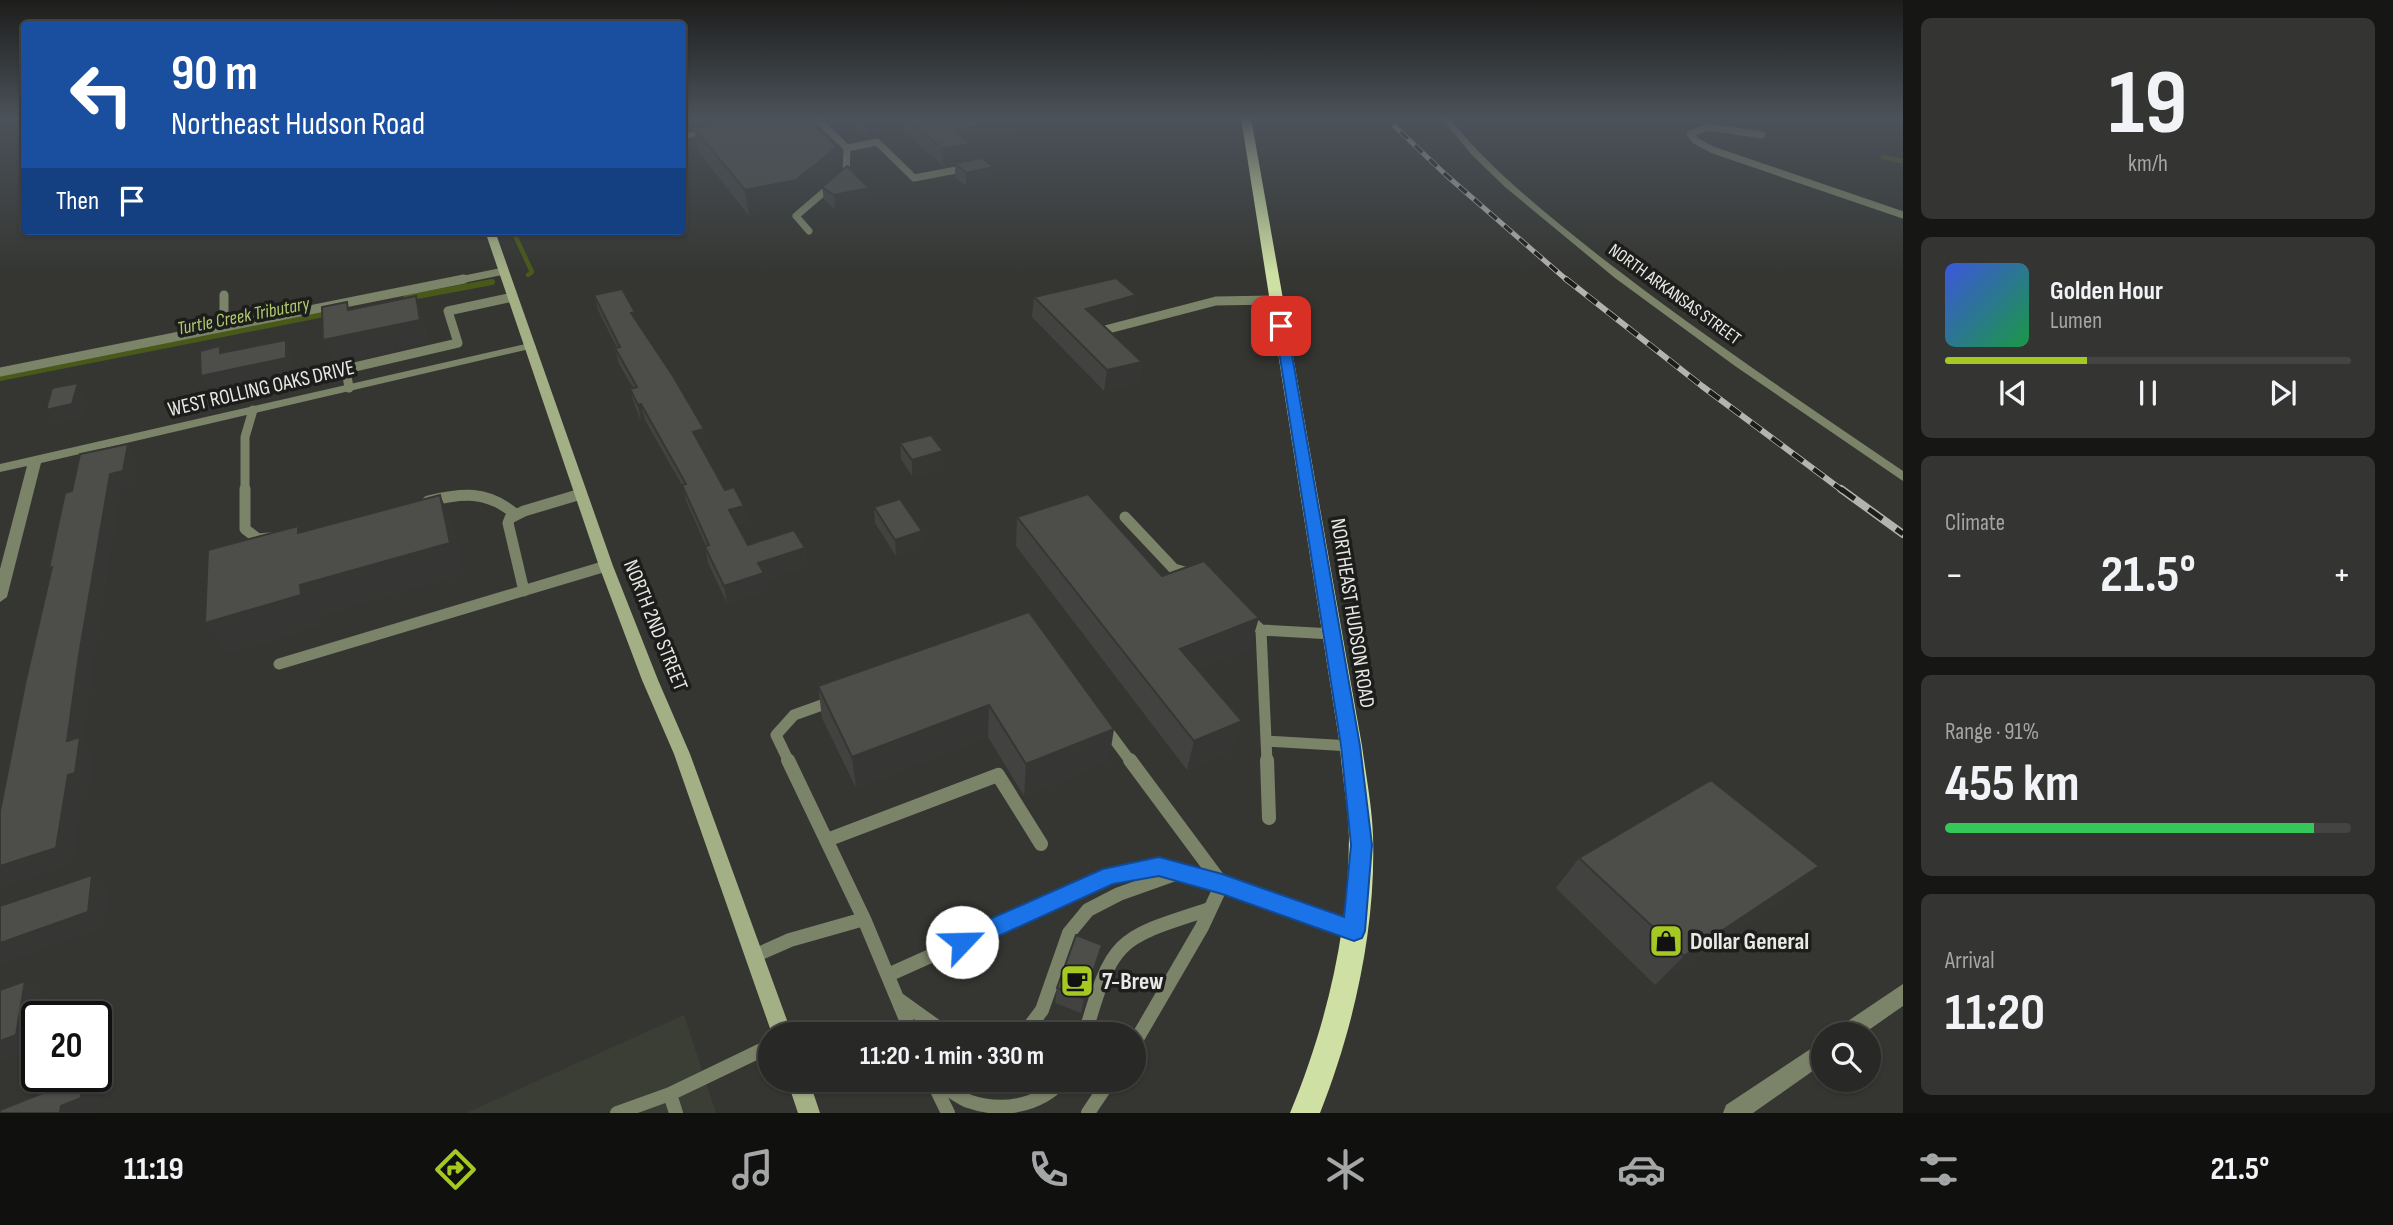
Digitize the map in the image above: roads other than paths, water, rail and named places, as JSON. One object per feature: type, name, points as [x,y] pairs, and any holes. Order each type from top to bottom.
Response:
[{"type":"highway","name":"NORTHEAST HUDSON ROAD","points":[[1255,170],[1351,746],[1362,845],[1354,931],[1318,1086],[1305,1113]]},
{"type":"main road","name":"NORTH 2ND STREET","points":[[491,235],[606,566],[682,754],[778,1022]]},
{"type":"main road","points":[[802,1092],[810,1113]]},
{"type":"street","name":"NORTH ARKANSAS STREET","points":[[1491,170],[1618,275],[1903,478]]},
{"type":"street","name":"WEST ROLLING OAKS DRIVE","points":[[0,468],[530,346]]},
{"type":"street","points":[[0,597],[35,460]]},
{"type":"street","points":[[1863,1022],[1903,994]]},
{"type":"street","points":[[1734,1113],[1811,1059]]},
{"type":"lane","points":[[809,231],[796,216],[846,173],[846,170]]},
{"type":"lane","points":[[906,170],[914,178],[957,170]]},
{"type":"lane","points":[[1773,170],[1903,215]]},
{"type":"lane","points":[[0,372],[504,271]]},
{"type":"lane","points":[[224,295],[224,327]]},
{"type":"lane","points":[[349,388],[346,369],[458,343],[448,311],[513,297]]},
{"type":"lane","points":[[1097,332],[1216,301],[1277,300]]},
{"type":"lane","points":[[253,410],[245,437],[246,529],[258,539],[278,537]]},
{"type":"lane","points":[[420,503],[475,493],[499,499],[515,514]]},
{"type":"lane","points":[[524,591],[508,523],[515,514],[581,494]]},
{"type":"lane","points":[[1125,517],[1174,569],[1209,578]]},
{"type":"lane","points":[[279,664],[606,566]]},
{"type":"lane","points":[[1235,604],[1261,630],[1332,634]]},
{"type":"lane","points":[[1261,630],[1269,818]]},
{"type":"lane","points":[[844,697],[794,715],[776,736],[864,919],[907,1022]]},
{"type":"lane","points":[[1097,717],[1222,884]]},
{"type":"lane","points":[[1266,741],[1351,746]]},
{"type":"lane","points":[[827,840],[998,775],[1041,844]]},
{"type":"lane","points":[[888,975],[1111,875],[1159,866],[1222,884],[1354,931]]},
{"type":"lane","points":[[1033,1022],[1042,1010],[1069,933],[1088,910],[1119,894],[1181,873]]},
{"type":"lane","points":[[1146,1023],[1222,884]]},
{"type":"lane","points":[[1089,1022],[1102,980],[1117,949],[1139,934],[1210,909]]},
{"type":"lane","points":[[754,956],[790,940],[864,919]]},
{"type":"lane","points":[[897,998],[930,1022]]},
{"type":"lane","points":[[617,1113],[670,1094],[758,1052]]},
{"type":"lane","points":[[939,1092],[948,1113]]},
{"type":"lane","points":[[953,1092],[970,1103],[1013,1113],[1050,1097],[1054,1092]]},
{"type":"lane","points":[[1088,1113],[1102,1092]]},
{"type":"lane","points":[[670,1094],[676,1113]]},
{"type":"waterway","name":"Turtle Creek Tributary","points":[[515,235],[532,272],[528,275]]},
{"type":"waterway","name":"Turtle Creek Tributary","points":[[406,298],[492,282]]},
{"type":"waterway","name":"Turtle Creek Tributary","points":[[0,378],[329,313]]},
{"type":"railway","points":[[1441,170],[1568,281]]},
{"type":"railway","points":[[1566,279],[1702,386],[1843,491]]},
{"type":"railway","points":[[1841,489],[1903,534]]},
{"type":"place","name":"Dollar General","points":[[1666,941]]},
{"type":"place","name":"7-Brew","points":[[1077,981]]}]
